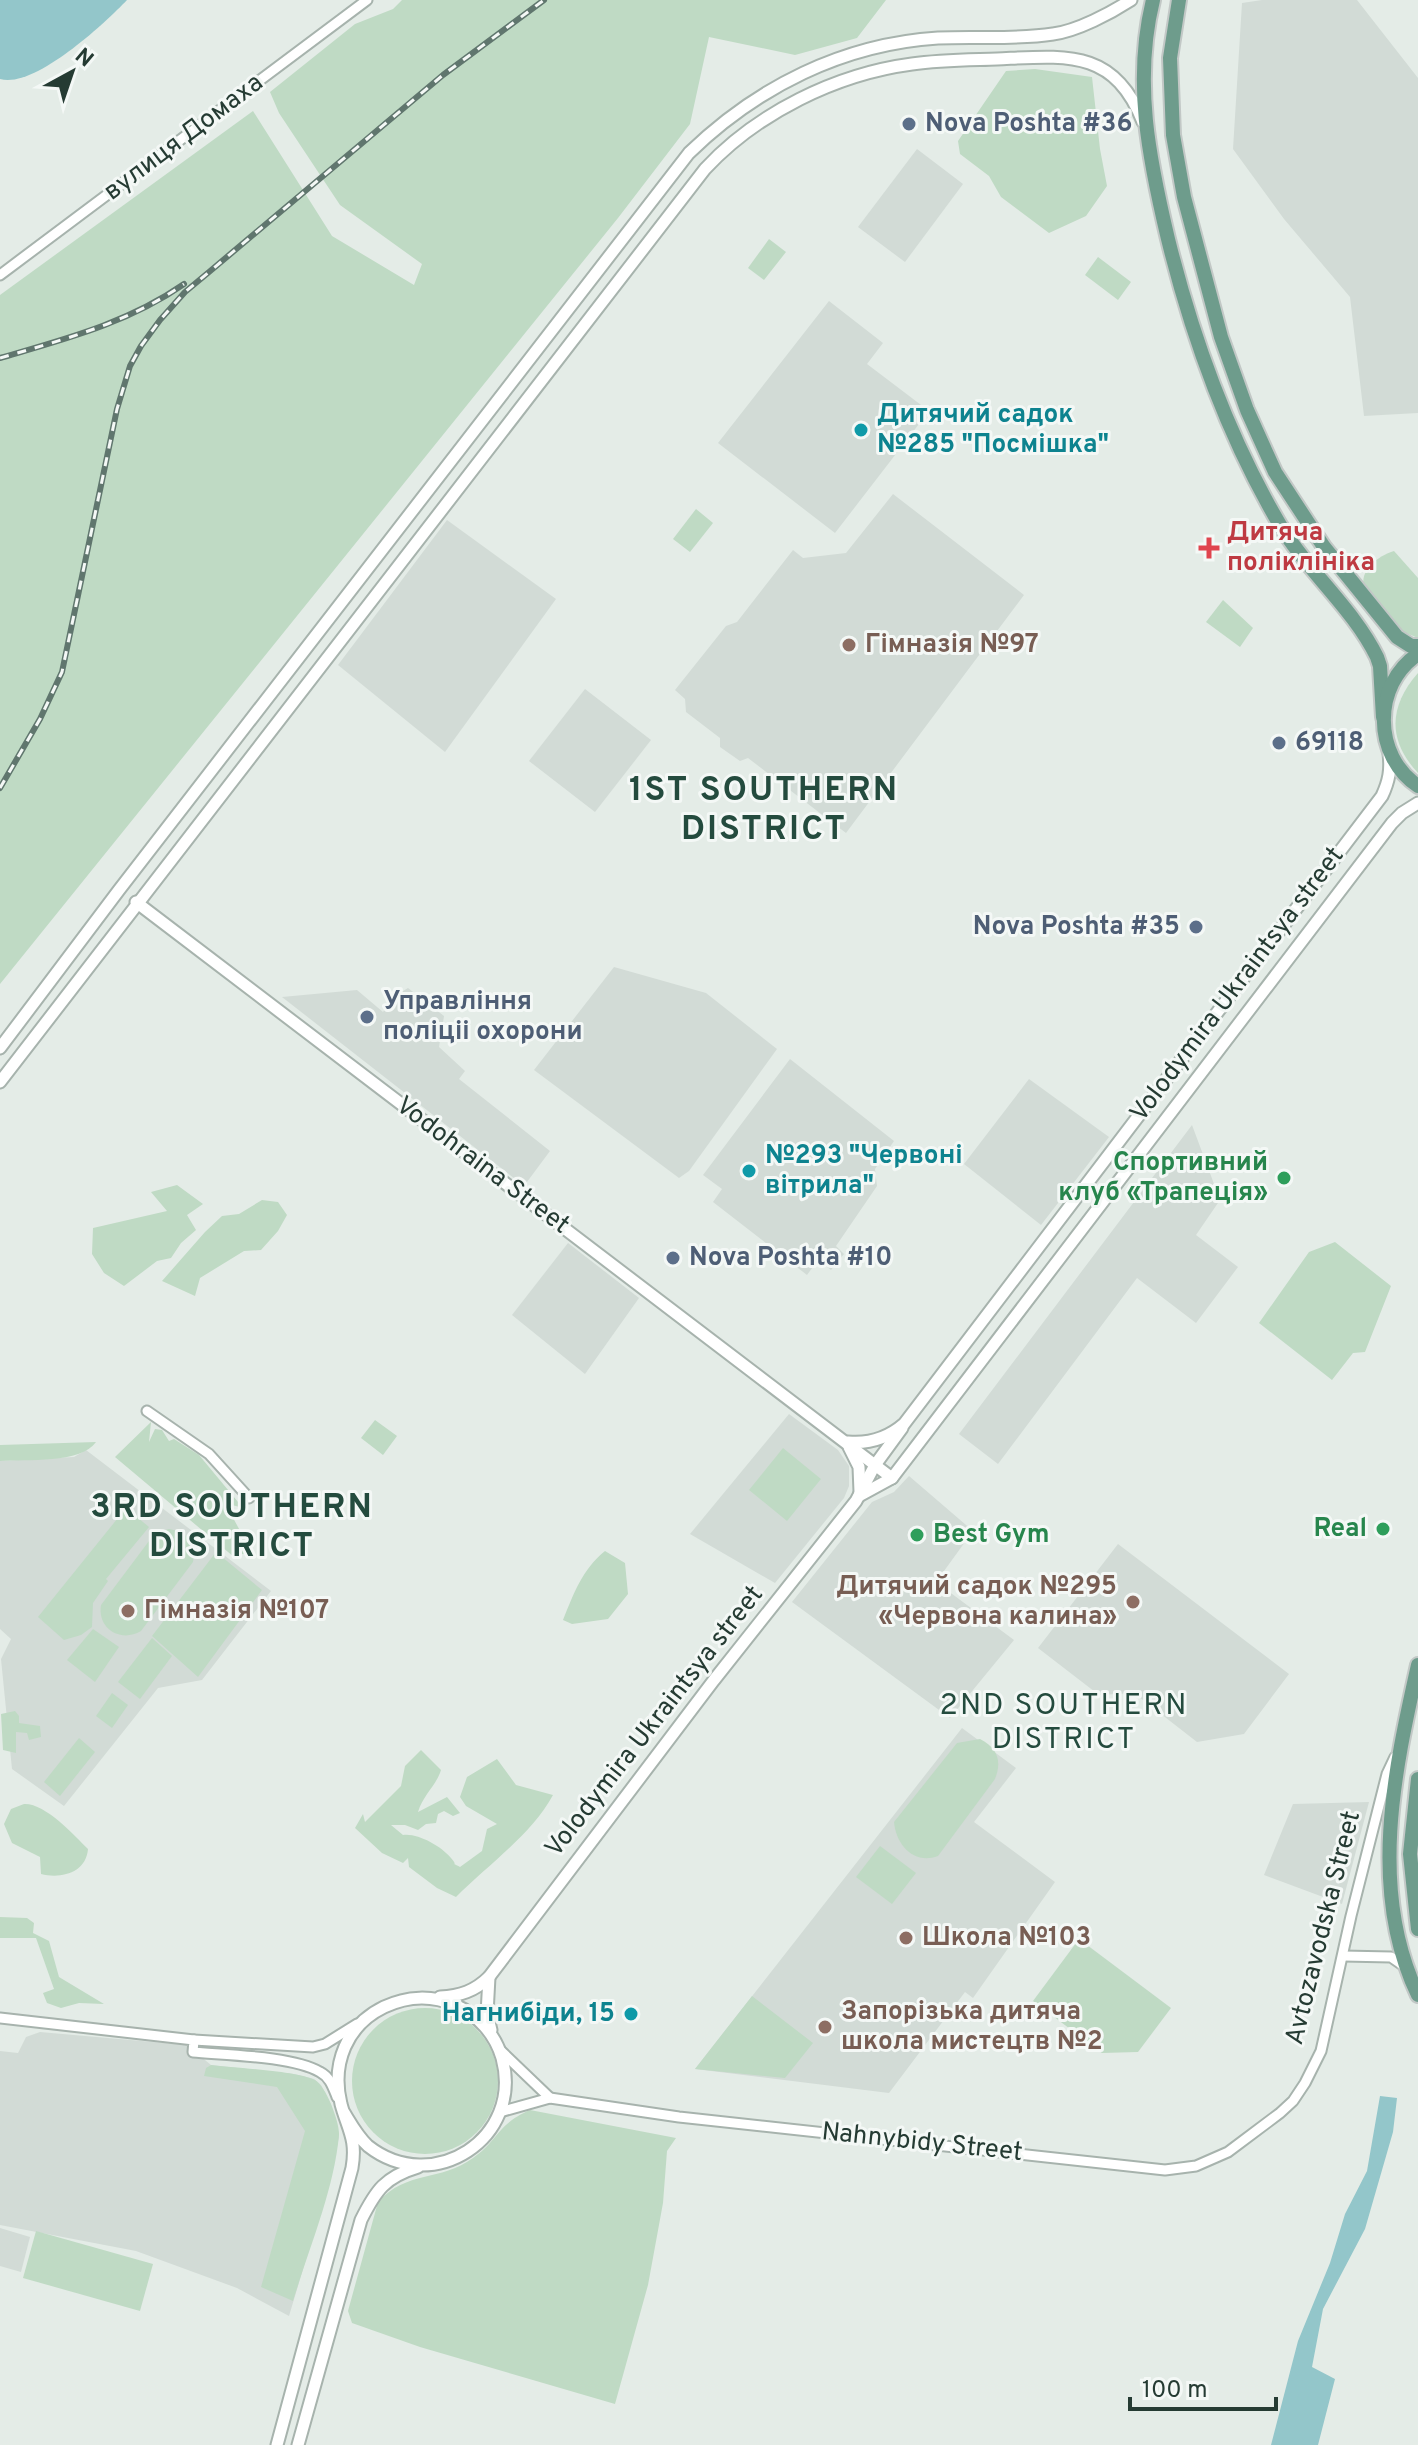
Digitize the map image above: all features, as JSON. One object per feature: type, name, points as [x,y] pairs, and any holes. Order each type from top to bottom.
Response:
[{"type":"main road","points":[[1153,0],[1144,34],[1144,125],[1182,294],[1199,349],[1226,421],[1282,528],[1377,657],[1383,717]]},
{"type":"main road","points":[[1179,0],[1170,58],[1173,135],[1206,289],[1247,410],[1288,494],[1324,547],[1397,637],[1411,646],[1418,646]]},
{"type":"main road","points":[[1182,294],[1206,289]]},
{"type":"main road","name":"Volodymira Ukraintsya street","points":[[1418,654],[1402,670],[1393,685],[1383,717],[1388,749],[1397,766],[1418,786]]},
{"type":"main road","name":"Avtozavodska Street","points":[[1418,1665],[1394,1780],[1389,1849],[1391,1887],[1404,1966],[1418,1995]]},
{"type":"main road","points":[[1418,1779],[1410,1854],[1418,1929]]},
{"type":"street","name":"вулиця Домаха","points":[[0,275],[367,0]]},
{"type":"street","points":[[0,1048],[689,153],[705,138],[731,117],[793,77],[859,50],[937,38],[1056,34],[1107,14],[1131,0]]},
{"type":"street","points":[[0,1082],[705,169],[741,136],[798,101],[880,70],[935,62],[1003,59],[1062,58],[1095,63],[1124,85],[1135,101],[1144,125]]},
{"type":"street","name":"Volodymira Ukraintsya street","points":[[360,2022],[393,2003],[410,1998],[461,1995],[479,1987],[489,1977],[714,1680],[859,1496],[875,1465],[904,1424],[1382,796],[1389,782],[1391,767],[1388,749]]},
{"type":"street","name":"Volodymira Ukraintsya street","points":[[859,1496],[892,1478],[1392,823],[1418,803]]},
{"type":"street","name":"Vodohraina Street","points":[[119,890],[892,1478]]},
{"type":"street","points":[[147,1411],[209,1454],[249,1498]]},
{"type":"street","points":[[846,1442],[879,1439],[904,1424]]},
{"type":"street","points":[[846,1442],[859,1467],[859,1496]]},
{"type":"street","name":"Avtozavodska Street","points":[[1280,2113],[1305,2083],[1321,2051],[1387,1774],[1400,1746]]},
{"type":"street","points":[[1343,1956],[1391,1957],[1404,1966]]},
{"type":"street","name":"Volodymira Ukraintsya street","points":[[298,2445],[361,2220],[371,2199],[383,2183],[401,2173],[456,2158],[475,2147],[490,2131],[500,2112],[505,2091],[505,2070],[487,2014],[489,1977]]},
{"type":"street","name":"Volodymira Ukraintsya street","points":[[431,1998],[463,2009],[478,2019],[499,2049]]},
{"type":"street","points":[[0,2018],[194,2040],[313,2047],[325,2044],[360,2022]]},
{"type":"street","points":[[360,2022],[348,2039],[339,2067],[338,2084],[343,2111],[369,2146],[388,2158],[423,2166]]},
{"type":"street","points":[[194,2040],[193,2052],[277,2061],[319,2071],[330,2080],[355,2148],[277,2445]]},
{"type":"street","points":[[499,2049],[550,2098]]},
{"type":"street","name":"Nahnybidy Street","points":[[500,2112],[550,2098],[679,2117],[1165,2170],[1196,2166],[1228,2152],[1280,2113]]},
{"type":"shaded area","points":[[1262,0],[1357,0],[1418,78],[1418,413],[1364,416],[1350,297],[1284,219],[1233,149],[1242,3]]},
{"type":"shaded area","points":[[917,149],[963,184],[905,262],[858,227]]},
{"type":"shaded area","points":[[829,301],[883,343],[867,364],[929,411],[835,533],[718,443]]},
{"type":"shaded area","name":"Гімназія №97","points":[[893,494],[1024,595],[846,833],[748,758],[740,761],[720,747],[720,738],[686,712],[685,699],[675,690],[726,626],[737,622],[793,550],[803,558],[846,553]]},
{"type":"shaded area","points":[[447,520],[556,599],[445,752],[338,665]]},
{"type":"shaded area","points":[[585,689],[651,740],[595,812],[529,761]]},
{"type":"shaded area","points":[[614,967],[706,993],[777,1049],[689,1171],[679,1178],[534,1070]]},
{"type":"shaded area","points":[[408,988],[444,1016],[439,1047],[465,1071],[459,1079],[550,1151],[524,1186],[282,997],[357,990],[383,1012],[395,996]]},
{"type":"shaded area","points":[[790,1059],[894,1141],[875,1169],[877,1186],[836,1246],[844,1254],[831,1270],[818,1260],[807,1275],[713,1202],[722,1189],[703,1175]]},
{"type":"shaded area","points":[[1029,1079],[1109,1137],[1041,1225],[964,1164]]},
{"type":"shaded area","points":[[1192,1125],[1220,1200],[1196,1235],[1238,1267],[1196,1323],[1137,1278],[998,1464],[959,1434]]},
{"type":"shaded area","points":[[568,1243],[639,1298],[585,1374],[512,1315]]},
{"type":"shaded area","points":[[789,1414],[838,1450],[849,1466],[849,1486],[844,1498],[775,1583],[690,1534]]},
{"type":"shaded area","name":"Гімназія №107","points":[[86,1450],[271,1591],[202,1680],[158,1688],[64,1806],[12,1769],[1,1659],[11,1639],[0,1629],[0,1461],[74,1457]]},
{"type":"shaded area","points":[[909,1476],[973,1531],[936,1582],[1014,1640],[950,1718],[792,1602],[872,1502],[894,1492]]},
{"type":"shaded area","name":"Дитячий садок №295 «Червона калина»","points":[[1118,1544],[1289,1674],[1244,1734],[1197,1742],[1134,1693],[1099,1695],[1038,1648]]},
{"type":"shaded area","name":"Школа №103","points":[[962,1728],[1016,1768],[974,1822],[1055,1882],[973,1998],[965,1992],[889,2093],[695,2069]]},
{"type":"shaded area","points":[[1369,1802],[1342,1904],[1264,1875],[1293,1804]]},
{"type":"shaded area","points":[[40,2032],[187,2045],[211,2065],[294,2074],[314,2079],[321,2085],[331,2104],[339,2137],[330,2179],[289,2316],[237,2288],[136,2251],[0,2225],[0,2051],[18,2053],[26,2037]]},
{"type":"shaded area","points":[[0,2228],[30,2237],[21,2272],[0,2266]]},
{"type":"green space","points":[[402,0],[886,0],[857,38],[795,55],[709,37],[690,124],[618,218],[0,984],[0,295],[253,111],[332,236],[414,285],[422,264],[340,205],[279,113],[270,92],[355,24],[393,9]]},
{"type":"green space","points":[[1035,69],[1092,77],[1107,186],[1086,216],[1049,233],[1001,197],[989,176],[960,154],[958,141],[1006,71]]},
{"type":"green space","points":[[769,239],[786,252],[764,280],[748,268]]},
{"type":"green space","points":[[1098,257],[1131,282],[1118,300],[1085,275]]},
{"type":"green space","points":[[696,509],[713,523],[690,552],[673,539]]},
{"type":"green space","points":[[1394,551],[1418,578],[1418,638],[1399,630],[1364,588],[1364,575],[1371,565]]},
{"type":"green space","points":[[1223,600],[1253,628],[1240,647],[1206,622]]},
{"type":"green space","points":[[1418,673],[1418,773],[1401,748],[1396,723],[1401,698]]},
{"type":"green space","points":[[177,1185],[203,1204],[187,1215],[196,1230],[181,1243],[171,1258],[157,1261],[124,1286],[104,1273],[92,1254],[93,1228],[167,1211],[151,1192]]},
{"type":"green space","points":[[262,1200],[278,1202],[287,1215],[261,1250],[244,1251],[200,1278],[195,1296],[162,1281],[222,1216],[239,1214]]},
{"type":"green space","points":[[1335,1242],[1391,1286],[1365,1352],[1353,1353],[1332,1380],[1259,1323],[1309,1252]]},
{"type":"green space","points":[[375,1420],[397,1436],[383,1455],[361,1438]]},
{"type":"green space","points":[[151,1422],[149,1442],[155,1429],[162,1430],[169,1441],[174,1439],[199,1455],[243,1508],[225,1503],[251,1551],[234,1557],[115,1457]]},
{"type":"green space","points":[[96,1442],[89,1449],[66,1457],[0,1461],[0,1445]]},
{"type":"green space","points":[[783,1448],[821,1479],[787,1521],[749,1490]]},
{"type":"green space","points":[[126,1508],[149,1527],[106,1579],[108,1581],[93,1603],[92,1627],[81,1635],[64,1640],[38,1617]]},
{"type":"green space","points":[[169,1529],[186,1536],[192,1544],[193,1562],[141,1631],[126,1635],[112,1632],[103,1621],[101,1605],[155,1533]]},
{"type":"green space","points":[[605,1551],[625,1563],[628,1594],[608,1619],[572,1624],[563,1620],[585,1574]]},
{"type":"green space","points":[[216,1552],[262,1590],[198,1677],[152,1636]]},
{"type":"green space","points":[[93,1629],[119,1647],[95,1682],[67,1660]]},
{"type":"green space","points":[[152,1638],[172,1656],[140,1699],[118,1682]]},
{"type":"green space","points":[[112,1693],[128,1705],[112,1728],[96,1716]]},
{"type":"green space","points":[[15,1711],[19,1723],[40,1726],[41,1737],[29,1740],[27,1733],[16,1732],[16,1753],[3,1750],[1,1714]]},
{"type":"green space","points":[[79,1738],[95,1752],[60,1796],[44,1782]]},
{"type":"green space","points":[[980,1739],[997,1756],[995,1779],[938,1856],[921,1858],[914,1855],[902,1845],[894,1822],[957,1743]]},
{"type":"green space","points":[[421,1750],[441,1770],[418,1812],[447,1797],[460,1813],[453,1816],[444,1811],[438,1814],[436,1823],[426,1824],[418,1830],[405,1825],[391,1825],[403,1835],[422,1838],[435,1845],[460,1867],[482,1851],[487,1829],[497,1824],[466,1806],[460,1797],[467,1777],[497,1759],[516,1785],[553,1795],[522,1836],[456,1897],[437,1888],[409,1867],[408,1858],[403,1863],[382,1853],[355,1828],[363,1814],[365,1822],[401,1786],[405,1766]]},
{"type":"green space","points":[[24,1804],[50,1814],[88,1849],[78,1869],[64,1875],[41,1874],[40,1857],[12,1843],[4,1824],[11,1809]]},
{"type":"green space","points":[[880,1846],[916,1873],[892,1904],[856,1877]]},
{"type":"green space","points":[[0,1917],[27,1918],[34,1923],[33,1933],[49,1941],[59,1977],[104,2004],[79,2003],[61,2008],[47,2003],[43,1993],[54,1989],[36,1938],[0,1938]]},
{"type":"green space","points":[[1079,1939],[1171,2008],[1138,2052],[1102,2053],[1033,2001]]},
{"type":"green space","points":[[752,1996],[813,2043],[785,2078],[695,2069]]},
{"type":"green space","points":[[425,2008],[453,2014],[477,2029],[492,2053],[498,2081],[492,2109],[477,2133],[453,2148],[425,2154],[397,2148],[373,2133],[358,2109],[352,2081],[358,2053],[373,2029],[397,2014]]},
{"type":"green space","points":[[211,2065],[281,2072],[315,2080],[324,2089],[335,2114],[339,2135],[332,2177],[293,2301],[261,2287],[305,2131],[277,2087],[204,2076],[206,2068]]},
{"type":"green space","points":[[530,2110],[676,2138],[667,2151],[663,2203],[648,2285],[615,2404],[420,2347],[352,2323],[348,2311],[378,2202],[400,2185],[448,2170],[473,2158],[511,2121]]},
{"type":"green space","points":[[36,2231],[153,2264],[140,2311],[23,2278]]},
{"type":"water","points":[[0,0],[127,0],[102,24],[49,65],[14,79],[0,79]]},
{"type":"water","points":[[1380,2096],[1397,2098],[1393,2132],[1365,2229],[1323,2309],[1312,2367],[1335,2379],[1318,2445],[1271,2445],[1298,2341],[1330,2263],[1345,2214],[1367,2171]]},
{"type":"railway","points":[[0,788],[40,719],[62,672],[117,409],[130,366],[141,346],[185,292],[443,75],[544,0]]},
{"type":"railway","points":[[0,358],[118,320],[184,284]]},
{"type":"place","name":"Nova Poshta #36","points":[[909,124]]},
{"type":"place","name":"Дитячий садок №285 \"Посмішка\"","points":[[861,430]]},
{"type":"place","name":"Дитяча поліклініка","points":[[1209,548]]},
{"type":"place","name":"Гімназія №97","points":[[849,645]]},
{"type":"place","name":"69118","points":[[1279,743]]},
{"type":"place","name":"Nova Poshta #35","points":[[1196,927]]},
{"type":"place","name":"Управлiння полiцii охорони","points":[[367,1017]]},
{"type":"place","name":"№293 \"Червоні вітрила\"","points":[[749,1171]]},
{"type":"place","name":"Спортивний клуб «Трапеція»","points":[[1284,1178]]},
{"type":"place","name":"Nova Poshta #10","points":[[673,1258]]},
{"type":"place","name":"Real","points":[[1383,1529]]},
{"type":"place","name":"Best Gym","points":[[917,1535]]},
{"type":"place","name":"Дитячий садок №295 «Червона калина»","points":[[1133,1602]]},
{"type":"place","name":"Гімназія №107","points":[[128,1611]]},
{"type":"place","name":"Школа №103","points":[[906,1938]]},
{"type":"place","name":"Нагнибіди, 15","points":[[631,2014]]},
{"type":"place","name":"Запорізька дитяча школа мистецтв №2","points":[[825,2027]]},
{"type":"district","name":"1ST SOUTHERN DISTRICT","points":[[764,810]]},
{"type":"district","name":"3RD SOUTHERN DISTRICT","points":[[232,1528]]},
{"type":"district","name":"2ND SOUTHERN DISTRICT","points":[[1064,1723]]}]
